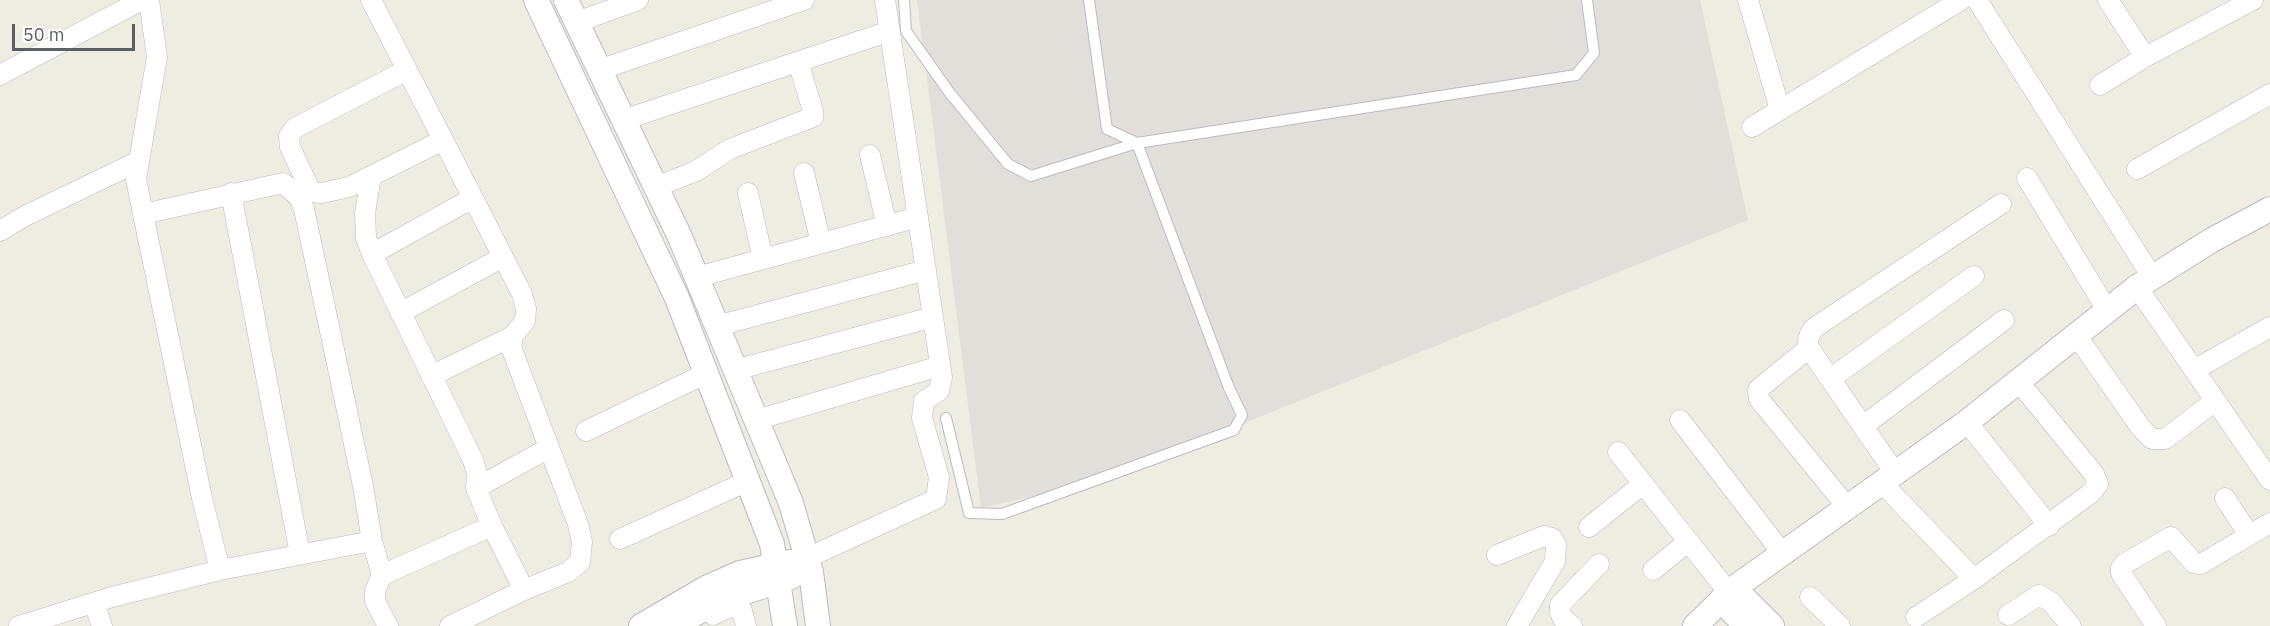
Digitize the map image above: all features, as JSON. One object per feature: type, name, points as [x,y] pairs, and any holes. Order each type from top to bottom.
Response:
[{"type":"street","points":[[0,75],[142,0]]},
{"type":"street","points":[[149,0],[157,57],[136,179],[202,498],[220,570]]},
{"type":"street","points":[[371,0],[522,294],[526,309],[525,321],[513,336],[431,376]]},
{"type":"street","points":[[536,0],[677,297],[772,544],[785,626]]},
{"type":"street","points":[[566,0],[697,277],[791,503],[809,565],[818,626]]},
{"type":"street","points":[[577,22],[638,0]]},
{"type":"street","points":[[599,70],[804,0]]},
{"type":"street","points":[[672,626],[777,573],[809,565],[936,499],[939,477],[922,418],[924,402],[939,391],[942,377],[885,0]]},
{"type":"street","points":[[1748,0],[1780,110]]},
{"type":"street","points":[[1752,127],[1961,0]]},
{"type":"street","points":[[1977,0],[2145,282],[2194,370],[2215,401],[2262,452],[2270,480]]},
{"type":"street","points":[[2108,0],[2145,57]]},
{"type":"street","points":[[2100,85],[2145,57],[2253,0]]},
{"type":"street","points":[[623,120],[890,32]]},
{"type":"street","points":[[656,187],[696,171],[730,149],[813,117],[798,62]]},
{"type":"street","points":[[388,626],[375,601],[375,591],[382,575],[372,541],[361,475],[304,208],[305,194],[290,147],[289,136],[295,128],[307,121],[407,70]]},
{"type":"street","points":[[2136,169],[2270,94]]},
{"type":"street","points":[[143,213],[283,183],[305,194],[349,187],[443,141]]},
{"type":"street","points":[[870,155],[887,226]]},
{"type":"street","points":[[0,231],[25,216],[139,161]]},
{"type":"street","points":[[804,173],[821,243]]},
{"type":"street","points":[[371,176],[365,213],[366,238],[400,313],[473,460],[477,474],[476,488],[524,590]]},
{"type":"street","points":[[2027,178],[2107,310]]},
{"type":"street","points":[[231,193],[300,554]]},
{"type":"street","points":[[748,194],[763,259]]},
{"type":"street","points":[[372,254],[473,198]]},
{"type":"street","points":[[1974,579],[1889,479],[1863,426],[1809,348],[1808,340],[1814,327],[2001,204]]},
{"type":"street","points":[[1695,626],[1728,594],[1967,422],[2145,282],[2212,240],[2270,210]]},
{"type":"street","points":[[697,277],[918,217]]},
{"type":"street","points":[[400,313],[503,257]]},
{"type":"street","points":[[717,326],[926,270]]},
{"type":"street","points":[[1830,379],[1974,276]]},
{"type":"street","points":[[735,370],[933,317]]},
{"type":"street","points":[[1863,426],[2004,320]]},
{"type":"street","points":[[2194,370],[2270,327]]},
{"type":"street","points":[[2076,335],[2151,439],[2165,439],[2215,401]]},
{"type":"street","points":[[450,626],[524,590],[568,572],[580,562],[582,542],[578,524],[512,347],[513,336]]},
{"type":"street","points":[[1809,348],[1758,390],[1759,399],[1848,508]]},
{"type":"street","points":[[756,420],[940,366]]},
{"type":"street","points":[[586,431],[707,373]]},
{"type":"street","points":[[1916,617],[2049,526],[2091,493],[2098,484],[2094,474],[2018,381]]},
{"type":"street","points":[[1680,420],[1783,554]]},
{"type":"street","points":[[1967,422],[2049,526]]},
{"type":"street","points":[[476,488],[549,448]]},
{"type":"street","points":[[1618,452],[1728,594],[1746,626]]},
{"type":"street","points":[[620,539],[748,481]]},
{"type":"street","points":[[1589,527],[1643,484]]},
{"type":"street","points":[[2225,498],[2249,535]]},
{"type":"street","points":[[2156,626],[2121,573],[2124,564],[2171,537],[2194,563],[2201,564],[2270,523]]},
{"type":"street","points":[[382,575],[492,526]]},
{"type":"street","points":[[1497,555],[1544,536],[1552,538],[1556,545],[1555,561],[1518,626]]},
{"type":"street","points":[[19,626],[94,603],[220,570],[372,541]]},
{"type":"street","points":[[1653,570],[1689,541]]},
{"type":"street","points":[[1567,625],[1560,612],[1560,605],[1599,564]]},
{"type":"street","points":[[641,626],[706,588],[732,576],[740,573],[777,573]]},
{"type":"street","points":[[1728,594],[1772,626]]},
{"type":"street","points":[[2008,615],[2039,595],[2051,602],[2071,626]]},
{"type":"street","points":[[1810,597],[1840,626]]},
{"type":"street","points":[[94,603],[102,626]]},
{"type":"street","points":[[694,626],[722,609],[732,606],[742,611],[746,626]]},
{"type":"lane","points":[[904,0],[906,31],[949,92],[1008,164],[1031,176],[1137,143],[1576,75],[1594,53],[1587,0]]},
{"type":"lane","points":[[946,418],[969,513],[1002,514],[1234,430],[1242,415],[1229,388],[1137,143],[1107,129],[1089,0]]},
{"type":"shaded area","points":[[917,0],[1700,0],[1748,220],[1103,480],[981,508]]}]
